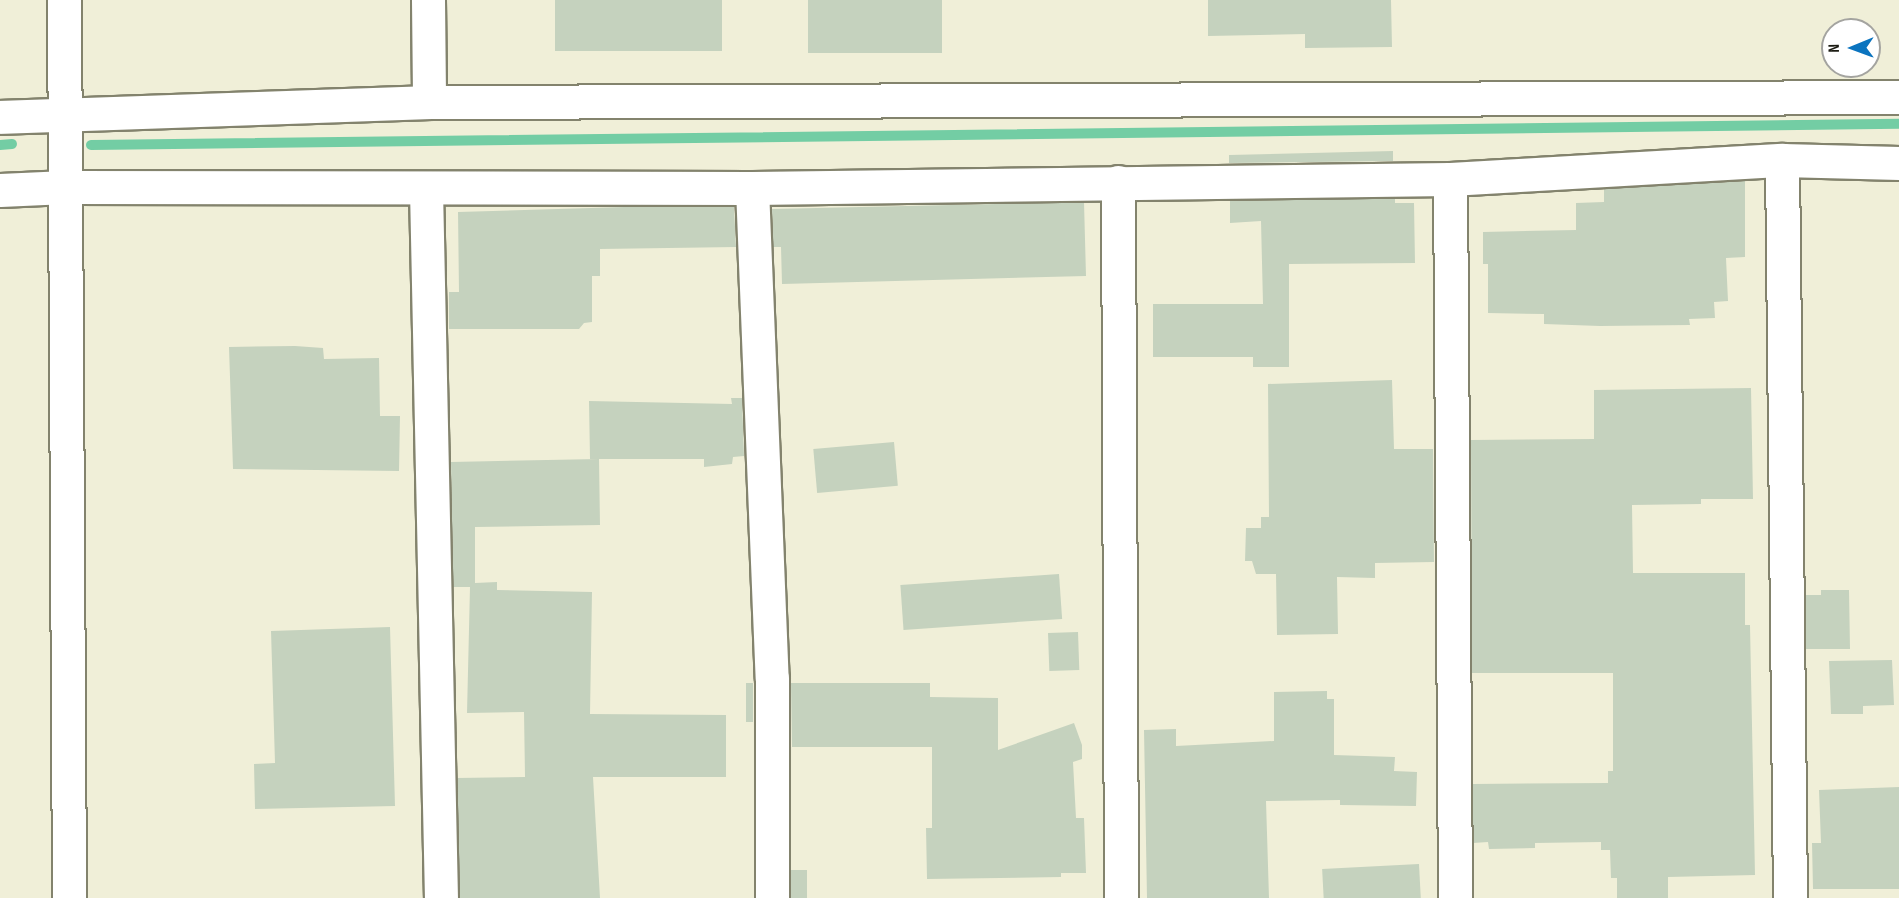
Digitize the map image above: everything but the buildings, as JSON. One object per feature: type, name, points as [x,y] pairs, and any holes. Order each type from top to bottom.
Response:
[{"type":"street","points":[[64,0],[69,898]]},
{"type":"street","points":[[428,0],[429,102]]},
{"type":"street","points":[[0,117],[66,118],[429,102],[1899,97]]},
{"type":"street","points":[[0,190],[66,187],[752,188],[1450,179],[1782,160],[1899,163]]},
{"type":"street","points":[[1782,160],[1790,898]]},
{"type":"street","points":[[1450,179],[1455,898]]},
{"type":"street","points":[[1118,182],[1121,898]]},
{"type":"street","points":[[752,188],[772,678],[772,898]]},
{"type":"street","points":[[426,189],[441,898]]},
{"type":"waterway","points":[[91,145],[1899,124]]},
{"type":"waterway","points":[[0,145],[12,144]]}]
